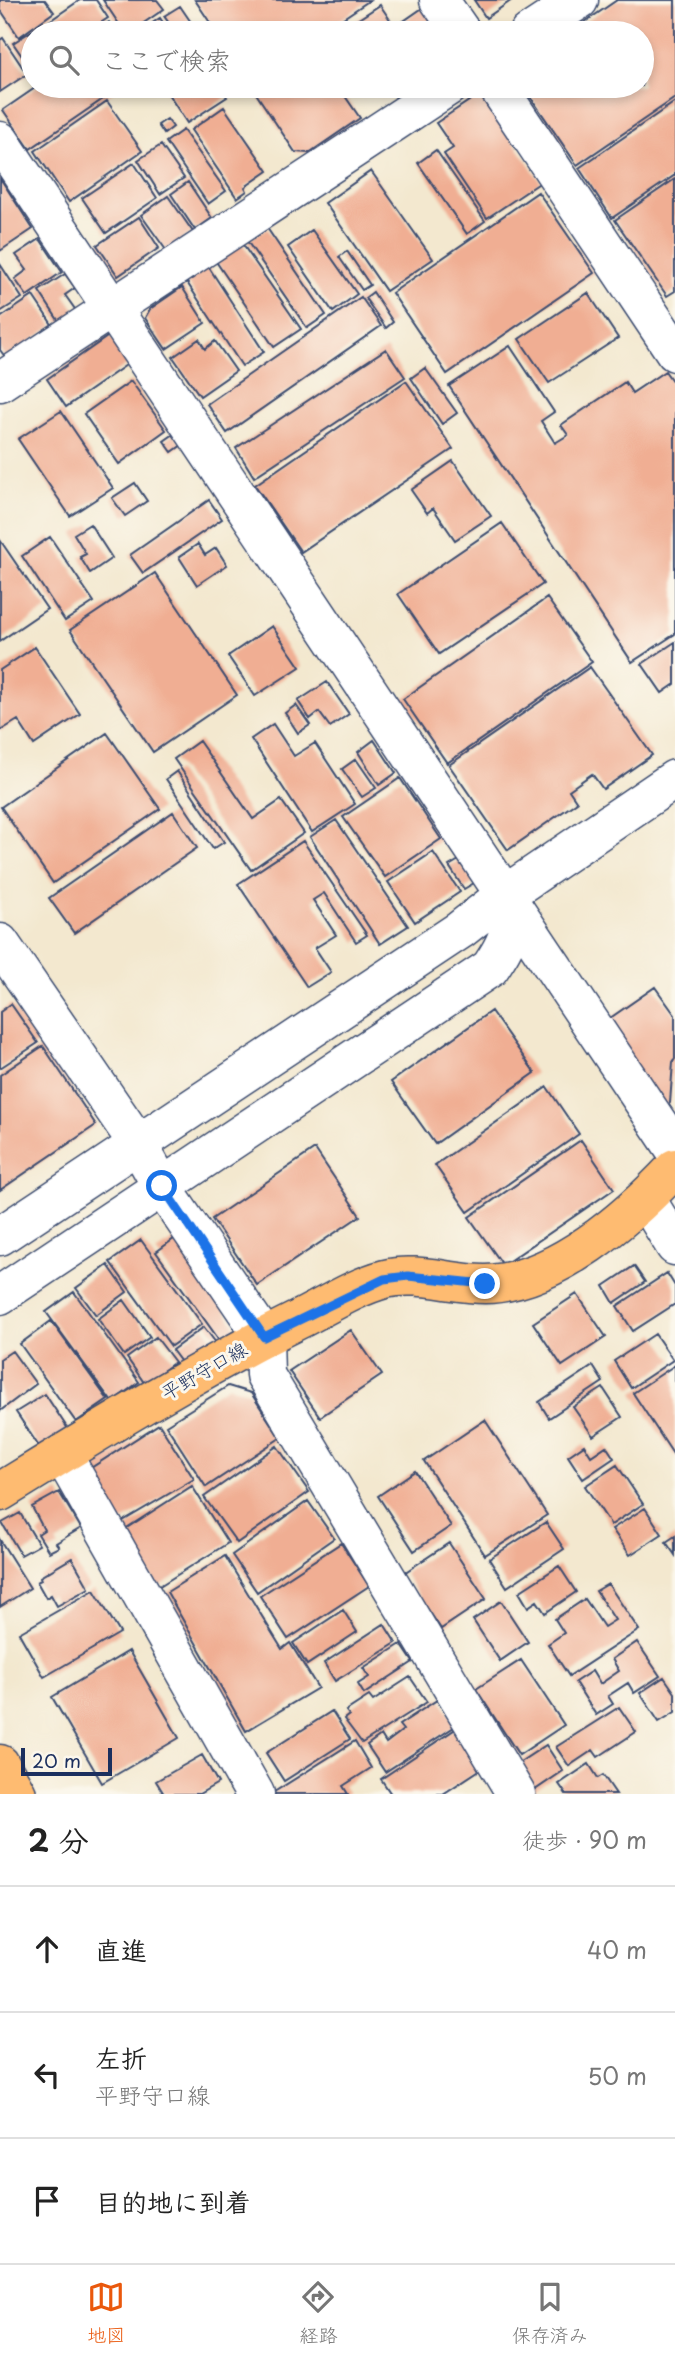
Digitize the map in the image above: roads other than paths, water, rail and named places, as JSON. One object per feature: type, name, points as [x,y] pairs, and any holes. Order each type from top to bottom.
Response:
[{"type":"main road","name":"平野守口線","points":[[0,1492],[264,1337],[384,1279],[408,1276],[485,1284],[519,1279],[556,1263],[594,1240],[646,1199],[675,1168]]},
{"type":"main road","points":[[0,1765],[17,1794]]},
{"type":"street","points":[[439,0],[454,21]]},
{"type":"street","points":[[547,21],[579,0]]},
{"type":"street","points":[[0,382],[431,98]]},
{"type":"street","points":[[505,98],[675,352]]},
{"type":"street","points":[[0,141],[675,1149]]},
{"type":"street","points":[[0,1236],[460,930],[506,894],[675,779]]},
{"type":"street","points":[[0,1295],[490,968],[507,943],[510,920],[506,894]]},
{"type":"street","points":[[0,943],[138,1144],[162,1186],[264,1337],[265,1375],[516,1794]]},
{"type":"street","points":[[646,1199],[675,1246]]},
{"type":"street","points":[[62,1454],[255,1794]]}]
